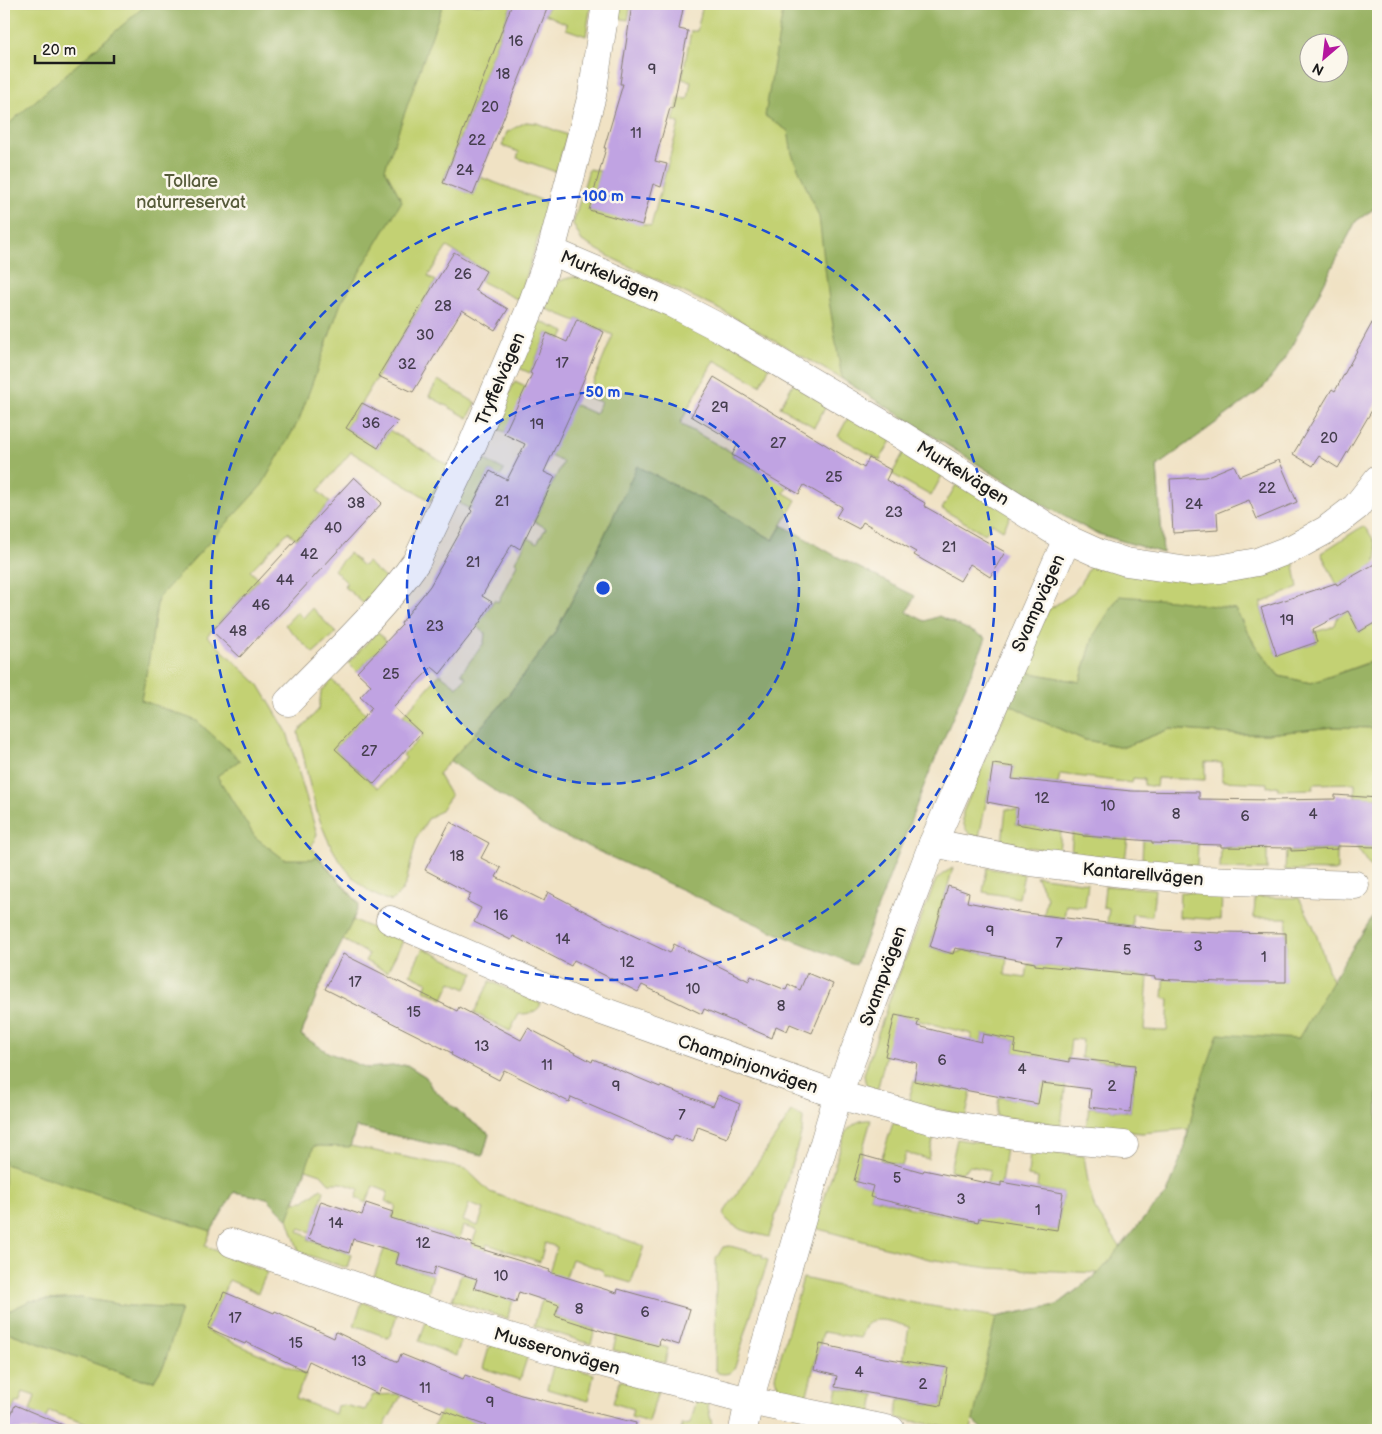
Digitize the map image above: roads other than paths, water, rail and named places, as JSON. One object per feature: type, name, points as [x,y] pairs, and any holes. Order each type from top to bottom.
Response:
[{"type":"street","name":"Tryffelvägen","points":[[288,702],[374,614],[416,562],[473,443],[531,307],[551,251],[592,95],[606,4]]},
{"type":"street","name":"Murkelvägen","points":[[551,251],[672,303],[722,329],[903,436],[1066,539],[1098,553],[1126,562],[1189,571],[1219,569],[1257,562],[1293,548],[1326,530],[1356,507],[1378,479]]},
{"type":"street","name":"Svampvägen","points":[[743,1430],[749,1401],[838,1096],[933,843],[1066,539]]},
{"type":"street","name":"Kantarellvägen","points":[[933,843],[1031,862],[1139,875],[1204,880],[1355,885]]},
{"type":"street","name":"Champinjonvägen","points":[[390,920],[580,1003],[838,1096],[926,1119],[977,1129],[1014,1135],[1124,1145]]},
{"type":"street","name":"Musseronvägen","points":[[232,1243],[477,1328],[612,1367],[749,1401],[890,1430]]},
{"type":"park label","name":"Tollare naturreservat","points":[[191,191]]}]
